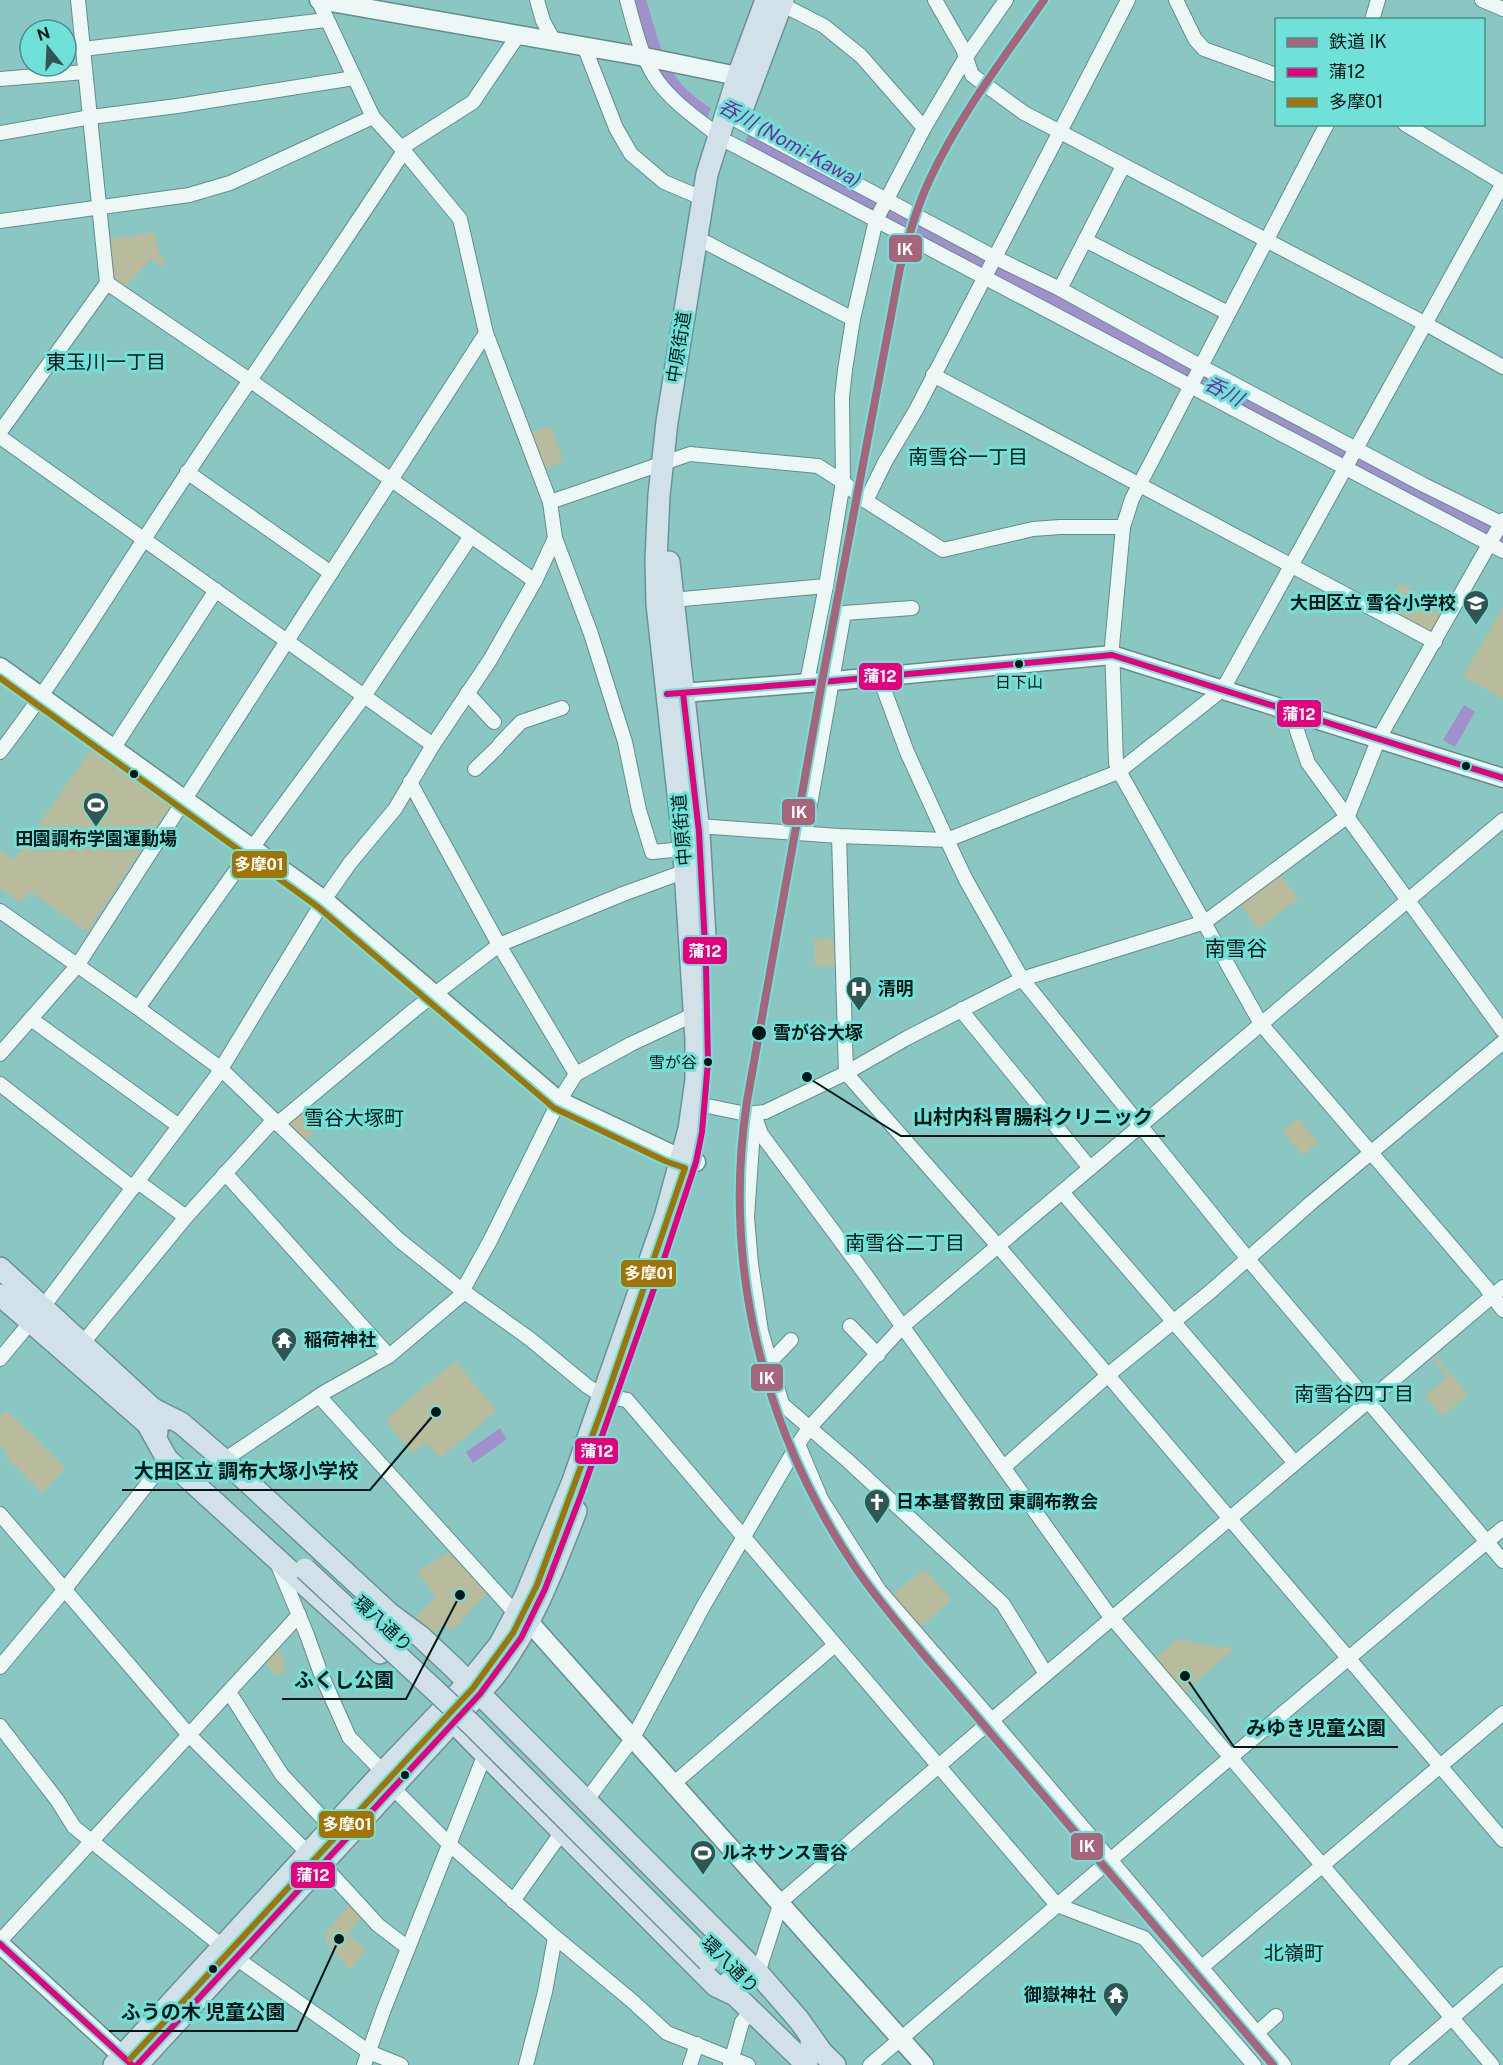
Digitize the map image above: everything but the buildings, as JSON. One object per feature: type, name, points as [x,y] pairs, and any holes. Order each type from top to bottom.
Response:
[{"type":"main road","name":"中原街道","points":[[699,1104],[696,1064],[693,872],[698,826],[656,580],[702,198],[777,1]]},
{"type":"main road","name":"中原街道","points":[[126,2063],[474,1688],[500,1644],[523,1619],[573,1518],[610,1396],[656,1283],[682,1158],[699,1104],[708,1042],[693,872],[684,849],[669,577],[669,460],[729,129]]},
{"type":"main road","name":"環八通り","points":[[0,1268],[36,1314],[310,1564],[482,1715],[712,1955],[792,2026],[821,2060]]},
{"type":"main road","name":"環八通り","points":[[0,1295],[36,1314],[82,1344],[151,1417]]},
{"type":"main road","points":[[151,1417],[167,1459],[447,1715],[716,1986],[735,1995]]},
{"type":"main road","points":[[151,1417],[181,1423],[390,1614],[423,1639],[758,1973],[799,2020],[821,2060]]},
{"type":"main road","points":[[366,1640],[390,1614]]},
{"type":"main road","name":"中原街道","points":[[315,1859],[332,1828],[388,1780]]},
{"type":"main road","name":"環八通り","points":[[712,1955],[735,1995],[752,2011],[821,2060]]},
{"type":"street","points":[[0,432],[107,283],[78,0]]},
{"type":"street","points":[[684,849],[652,852],[639,810],[621,730],[588,624],[555,538],[550,502],[486,333],[460,219],[403,149],[373,117],[326,20],[319,0],[646,57],[746,78]]},
{"type":"street","points":[[537,0],[543,21],[554,41]]},
{"type":"street","points":[[627,0],[646,57],[666,92],[729,129],[881,210],[984,275],[1490,542],[1503,551]]},
{"type":"street","points":[[935,0],[966,57],[972,75],[1024,113],[1503,367]]},
{"type":"street","points":[[807,682],[843,482],[842,397],[854,319],[881,210],[966,57],[1006,0]]},
{"type":"street","points":[[866,501],[1128,0]]},
{"type":"street","points":[[1176,0],[1195,39],[1204,49],[1275,75]]},
{"type":"street","points":[[1373,18],[1378,0]]},
{"type":"street","points":[[1482,0],[1503,9]]},
{"type":"street","points":[[777,1],[824,26],[861,56],[924,129]]},
{"type":"street","points":[[83,50],[326,20]]},
{"type":"street","points":[[0,752],[42,697],[144,538],[251,381],[403,149],[473,102],[519,34]]},
{"type":"street","points":[[584,46],[616,128],[631,154],[664,182],[702,198]]},
{"type":"street","points":[[0,80],[86,72]]},
{"type":"street","points":[[0,133],[91,117],[354,78]]},
{"type":"street","points":[[0,221],[189,195],[230,183],[373,117]]},
{"type":"street","points":[[1326,126],[1138,486],[1123,527],[1112,655],[1116,764],[1261,1024],[1503,1310]]},
{"type":"street","points":[[698,826],[839,836],[947,840],[1119,771],[1223,689],[1503,183],[1408,126]]},
{"type":"street","points":[[699,1104],[754,1114],[765,1112],[846,1073],[962,1009],[1022,979],[1205,922],[1348,816],[1379,738],[1502,524],[1199,367],[1060,289],[881,210],[729,129]]},
{"type":"street","points":[[1060,289],[1123,166]]},
{"type":"street","points":[[1085,240],[1228,313]]},
{"type":"street","points":[[707,243],[854,319]]},
{"type":"street","points":[[107,283],[251,381],[535,581]]},
{"type":"street","points":[[0,1054],[77,966],[486,333]]},
{"type":"street","points":[[933,375],[1435,642]]},
{"type":"street","points":[[0,437],[433,745]]},
{"type":"street","points":[[550,502],[690,453],[818,466],[843,482],[866,501],[943,550],[1033,529],[1123,527]]},
{"type":"street","points":[[188,472],[331,573]]},
{"type":"street","points":[[138,1008],[363,696],[471,536]]},
{"type":"street","points":[[0,1359],[216,1077],[324,900],[395,808],[433,745],[490,660],[535,581],[555,538]]},
{"type":"street","points":[[672,600],[826,586]]},
{"type":"street","points":[[113,749],[216,590]]},
{"type":"street","points":[[805,833],[834,681],[844,614],[912,608]]},
{"type":"street","points":[[675,693],[834,681],[1112,655],[1503,778]]},
{"type":"street","points":[[0,667],[324,900],[559,1101],[682,1158]]},
{"type":"street","points":[[879,676],[907,752],[947,840],[966,880],[1022,979],[1248,1259],[1503,1561]]},
{"type":"street","points":[[467,693],[494,722]]},
{"type":"street","points":[[475,769],[522,722],[562,708]]},
{"type":"street","points":[[1290,710],[1308,763],[1503,1031]]},
{"type":"street","points":[[410,782],[499,945],[576,1074]]},
{"type":"street","points":[[586,1800],[633,1738],[704,1605],[798,1444],[810,1427],[903,1326],[1503,820]]},
{"type":"street","points":[[839,836],[846,1073],[998,1246],[1503,1840]]},
{"type":"street","points":[[82,1344],[186,1218],[268,1125],[282,1120],[499,945],[623,894],[693,872]]},
{"type":"street","points":[[0,911],[220,1068],[399,1240],[463,1291],[530,1339],[587,1386],[610,1396],[627,1400],[1057,1905],[1144,1938],[1254,2065]]},
{"type":"street","points":[[962,1009],[1090,1168]]},
{"type":"street","points":[[224,1460],[319,1396],[389,1356],[459,1297],[491,1239],[559,1101],[576,1074],[631,1044],[695,1014]]},
{"type":"street","points":[[31,1019],[179,1126]]},
{"type":"street","points":[[1004,1467],[1108,1375],[1503,1042]]},
{"type":"street","points":[[0,1084],[135,1185],[186,1218]]},
{"type":"street","points":[[754,1114],[761,1134],[903,1326],[1112,1618],[1492,2065]]},
{"type":"street","points":[[754,1114],[748,1187],[748,1234],[761,1331],[782,1404],[1003,1604],[1046,1674]]},
{"type":"street","points":[[225,1173],[389,1356]]},
{"type":"street","points":[[1062,1192],[1295,1463]]},
{"type":"street","points":[[758,1973],[780,1905],[785,1898],[1503,1287]]},
{"type":"street","points":[[850,1326],[878,1354]]},
{"type":"street","points":[[771,1362],[791,1340]]},
{"type":"street","points":[[319,1396],[633,1738],[924,2065]]},
{"type":"street","points":[[798,1444],[821,1499],[879,1590],[1284,2065]]},
{"type":"street","points":[[0,1667],[65,1589],[167,1459]]},
{"type":"street","points":[[0,1514],[189,1735],[315,1859],[378,1925],[408,1948]]},
{"type":"street","points":[[870,2065],[1230,1757],[1503,1528]]},
{"type":"street","points":[[276,1559],[321,1674],[349,1737],[388,1780],[449,1844],[667,2033],[697,2044],[731,2061],[748,2065]]},
{"type":"street","points":[[126,2063],[0,1943],[299,1615]]},
{"type":"street","points":[[673,1784],[835,1645]]},
{"type":"street","points":[[229,1692],[282,1774],[332,1828]]},
{"type":"street","points":[[1202,1967],[1503,1713]]},
{"type":"street","points":[[0,1726],[57,1800],[74,1827],[366,2059],[401,2065]]},
{"type":"street","points":[[366,2059],[484,1754]]},
{"type":"street","points":[[513,1900],[562,1832]]},
{"type":"street","points":[[526,2065],[545,1992],[555,1937]]},
{"type":"street","points":[[1397,2065],[1503,1974]]},
{"type":"street","points":[[731,2061],[742,2022],[752,2011]]},
{"type":"street","points":[[1257,2033],[1276,2016]]},
{"type":"street","points":[[690,2065],[697,2044]]},
{"type":"green space","points":[[155,232],[159,254],[166,260],[161,267],[150,259],[124,289],[110,279],[106,240]]},
{"type":"green space","points":[[551,426],[563,462],[541,469],[528,433]]},
{"type":"green space","points":[[1399,583],[1444,608],[1431,633],[1385,609]]},
{"type":"green space","points":[[1503,607],[1503,699],[1463,676]]},
{"type":"green space","name":"田園調布学園運動場","points":[[92,748],[171,805],[87,932],[31,892],[20,903],[0,887],[0,851],[14,860]]},
{"type":"green space","points":[[1278,873],[1299,898],[1258,929],[1239,902]]},
{"type":"green space","points":[[833,938],[835,965],[815,967],[814,939]]},
{"type":"green space","points":[[305,1105],[323,1122],[304,1142],[285,1122]]},
{"type":"green space","points":[[1298,1118],[1318,1142],[1303,1155],[1282,1131]]},
{"type":"green space","points":[[1431,1352],[1468,1394],[1443,1416],[1425,1396],[1447,1377],[1428,1354]]},
{"type":"green space","points":[[455,1361],[497,1410],[440,1458],[426,1442],[412,1453],[385,1420]]},
{"type":"green space","points":[[6,1410],[66,1468],[42,1493],[5,1456],[8,1453],[0,1446],[0,1417]]},
{"type":"green space","points":[[448,1552],[487,1593],[452,1631],[443,1624],[431,1637],[413,1620],[436,1596],[417,1572]]},
{"type":"green space","points":[[924,1569],[952,1599],[915,1632],[887,1599]]},
{"type":"green space","points":[[1177,1639],[1210,1646],[1235,1648],[1182,1693],[1154,1660]]},
{"type":"green space","points":[[279,1647],[286,1669],[277,1677],[265,1662]]},
{"type":"green space","points":[[350,1903],[362,1916],[348,1935],[366,1949],[350,1970],[327,1943],[325,1934]]},
{"type":"water","name":"呑川","points":[[632,0],[646,0],[657,37],[678,80],[703,103],[741,129],[1503,530],[1503,547],[747,148],[687,105],[654,68]]},
{"type":"water","points":[[1464,705],[1475,712],[1455,747],[1443,740]]},
{"type":"water","points":[[500,1428],[507,1439],[473,1463],[466,1452]]},
{"type":"pier","points":[[712,106],[749,132],[743,148],[705,122]]},
{"type":"rail line","name":"IK","points":[[1044,0],[982,88],[941,157],[920,202],[900,268],[823,676],[747,1101],[741,1162],[740,1224],[746,1284],[757,1344],[774,1403],[796,1459],[823,1514],[855,1567],[925,1656],[1273,2065]]},
{"type":"transit line","name":"蒲12","points":[[667,694],[1112,655],[1503,778]]},
{"type":"transit line","name":"多摩01","points":[[0,678],[318,907],[554,1108],[665,1161],[685,1168],[603,1407],[537,1585],[513,1633],[473,1688],[130,2059]]},
{"type":"transit line","name":"蒲12","points":[[137,2065],[480,1694],[521,1638],[545,1589],[656,1283],[696,1162],[702,1132],[708,1062],[706,965],[699,832],[683,693]]},
{"type":"transit line","name":"蒲12","points":[[0,1944],[132,2065]]},
{"type":"place","name":"大田区立 雪谷小学校","points":[[1476,626]]},
{"type":"place","name":"日下山","points":[[1019,664]]},
{"type":"place","name":"田園調布学園運動場","points":[[96,828]]},
{"type":"place","name":"清明","points":[[859,1012]]},
{"type":"place","name":"雪が谷大塚","points":[[759,1033]]},
{"type":"place","name":"雪が谷","points":[[708,1062]]},
{"type":"place","name":"山村内科胃腸科クリニック","points":[[807,1077]]},
{"type":"place","name":"稲荷神社","points":[[284,1363]]},
{"type":"place","name":"大田区立 調布大塚小学校","points":[[436,1412]]},
{"type":"place","name":"日本基督教団 東調布教会","points":[[877,1525]]},
{"type":"place","name":"ふくし公園","points":[[460,1595]]},
{"type":"place","name":"みゆき児童公園","points":[[1185,1676]]},
{"type":"place","name":"ルネサンス雪谷","points":[[703,1876]]},
{"type":"place","name":"ふうの木 児童公園","points":[[339,1939]]},
{"type":"place","name":"御嶽神社","points":[[1116,2018]]},
{"type":"district","name":"東玉川一丁目","points":[[106,362]]},
{"type":"district","name":"南雪谷一丁目","points":[[968,457]]},
{"type":"district","name":"南雪谷","points":[[1236,949]]},
{"type":"district","name":"雪谷大塚町","points":[[354,1118]]},
{"type":"district","name":"南雪谷二丁目","points":[[905,1243]]},
{"type":"district","name":"南雪谷四丁目","points":[[1354,1394]]},
{"type":"district","name":"北嶺町","points":[[1294,1953]]},
{"type":"water label","name":"呑川 (Nomi-Kawa)","points":[[790,143]]}]
